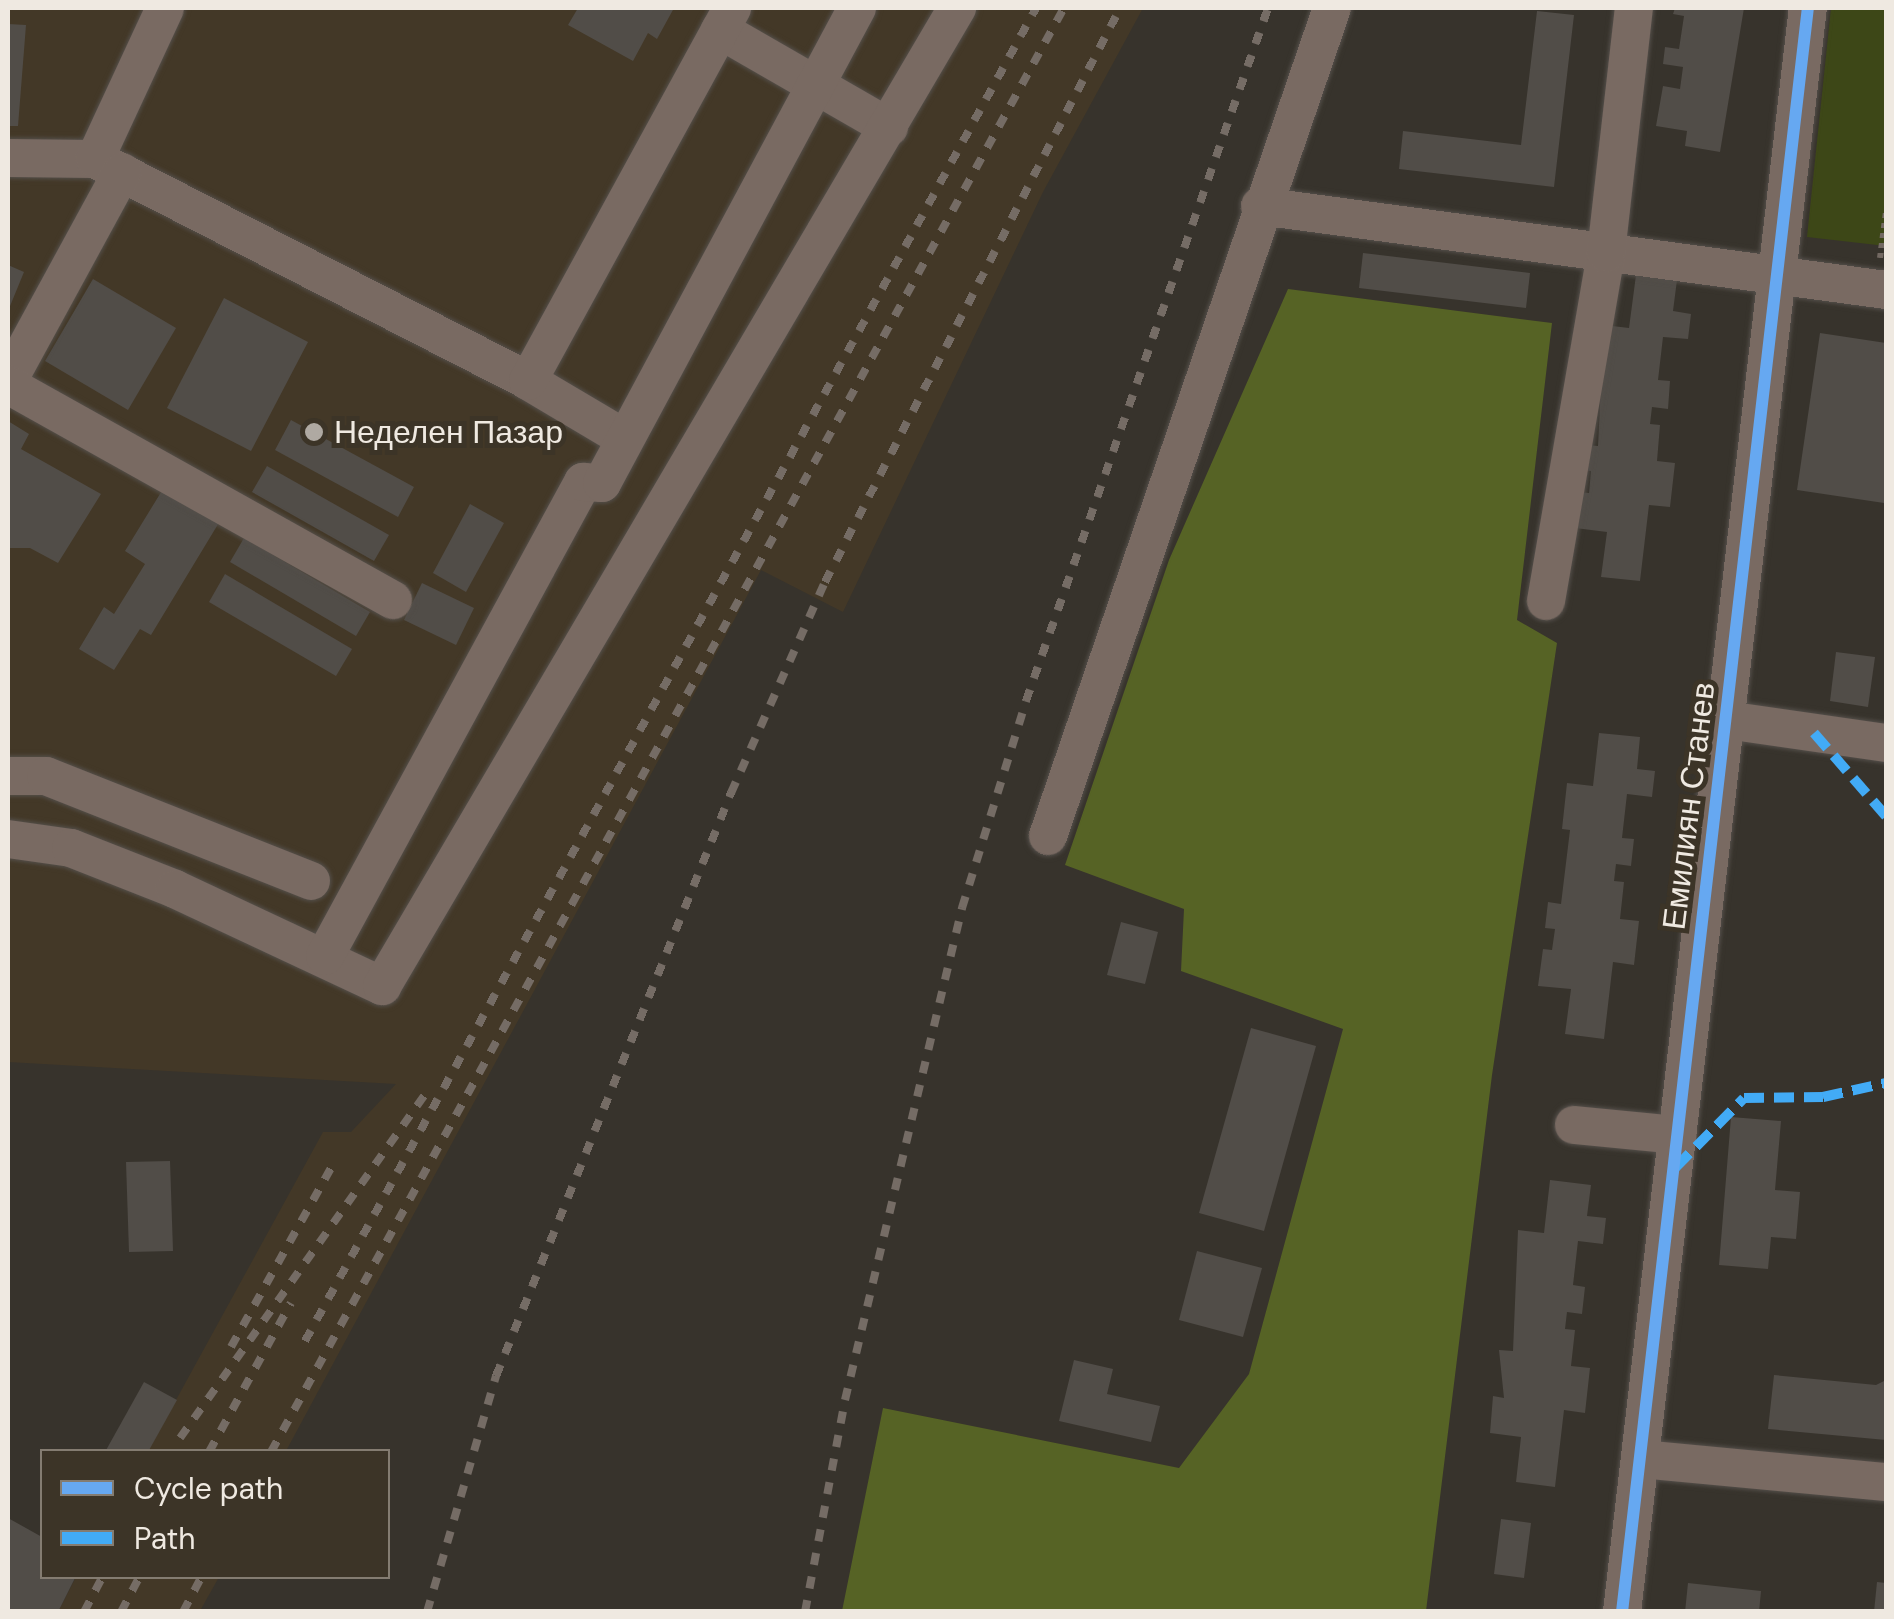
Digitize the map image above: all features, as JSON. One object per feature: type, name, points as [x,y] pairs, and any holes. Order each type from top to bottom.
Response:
[{"type":"street","points":[[165,8],[109,166],[8,383],[393,600]]},
{"type":"street","points":[[325,956],[583,482],[602,483],[856,8]]},
{"type":"street","points":[[8,839],[71,848],[325,956],[382,986],[956,8]]},
{"type":"street","points":[[1048,836],[1260,206],[1332,8]]},
{"type":"street","points":[[1546,601],[1606,253],[1634,8]]},
{"type":"street","name":"Емилиян Станев","points":[[1622,1612],[1808,8]]},
{"type":"street","points":[[528,381],[726,19],[813,84],[889,127]]},
{"type":"street","points":[[8,158],[109,166],[528,381],[624,438]]},
{"type":"street","points":[[1260,206],[1886,290]]},
{"type":"street","points":[[1726,720],[1886,743]]},
{"type":"street","points":[[8,776],[46,776],[311,882]]},
{"type":"street","points":[[1574,1125],[1678,1135]]},
{"type":"street","points":[[1642,1458],[1886,1482]]},
{"type":"shaded area","points":[[8,8],[1143,8],[1043,192],[843,612],[761,570],[287,1449],[149,1449],[323,1132],[351,1132],[396,1084],[8,1062]]},
{"type":"shaded area","points":[[75,1579],[218,1579],[200,1611],[58,1612]]},
{"type":"green space","points":[[1831,8],[1886,8],[1886,246],[1807,237]]},
{"type":"green space","points":[[1288,289],[1552,323],[1517,620],[1557,643],[1492,1075],[1426,1611],[842,1611],[883,1408],[1179,1468],[1249,1374],[1343,1029],[1181,971],[1184,909],[1065,865],[1169,560]]},
{"type":"building","points":[[578,8],[674,8],[657,39],[648,33],[633,61],[568,25]]},
{"type":"building","points":[[1675,8],[1744,8],[1720,152],[1685,146],[1687,131],[1656,126],[1663,86],[1680,89],[1683,67],[1663,64],[1665,47],[1679,49],[1684,16],[1673,14]]},
{"type":"building","points":[[1537,11],[1574,15],[1554,187],[1399,169],[1403,131],[1521,145]]},
{"type":"building","points":[[8,24],[26,25],[18,126],[8,126]]},
{"type":"building","points":[[1363,253],[1530,273],[1526,308],[1359,288]]},
{"type":"building","points":[[8,265],[24,272],[8,311]]},
{"type":"building","points":[[1636,275],[1677,280],[1673,311],[1691,314],[1688,339],[1663,337],[1658,380],[1670,381],[1668,409],[1652,407],[1650,424],[1660,425],[1657,461],[1675,463],[1670,507],[1649,505],[1640,581],[1601,577],[1607,532],[1575,528],[1579,492],[1589,493],[1591,471],[1582,470],[1584,445],[1598,446],[1604,325],[1629,328]]},
{"type":"building","points":[[93,279],[176,328],[128,410],[45,361]]},
{"type":"building","points":[[224,298],[308,342],[251,451],[167,408]]},
{"type":"building","points":[[1820,333],[1886,343],[1884,503],[1797,490]]},
{"type":"building","points":[[291,420],[414,487],[398,517],[275,450]]},
{"type":"building","points":[[8,421],[29,434],[21,449],[101,494],[58,563],[30,548],[8,548]]},
{"type":"building","points":[[267,466],[389,535],[374,561],[252,492]]},
{"type":"building","points":[[163,489],[223,516],[151,635],[140,629],[114,670],[79,649],[104,607],[114,614],[145,564],[125,551]]},
{"type":"building","points":[[470,504],[504,523],[466,592],[433,573]]},
{"type":"building","points":[[244,538],[370,612],[356,636],[230,562]]},
{"type":"building","points":[[225,574],[352,649],[336,676],[209,602]]},
{"type":"building","points":[[422,583],[474,608],[456,645],[404,620]]},
{"type":"building","points":[[1836,652],[1875,657],[1868,707],[1830,701]]},
{"type":"building","points":[[1599,733],[1640,737],[1637,769],[1655,771],[1652,797],[1627,794],[1622,838],[1634,839],[1631,866],[1616,864],[1614,881],[1624,882],[1620,919],[1639,921],[1634,965],[1613,962],[1604,1039],[1565,1034],[1571,989],[1538,986],[1543,949],[1552,950],[1555,929],[1545,928],[1548,902],[1561,904],[1570,830],[1562,829],[1567,783],[1593,786]]},
{"type":"building","points":[[1121,922],[1158,932],[1145,984],[1107,975]]},
{"type":"building","points":[[1251,1028],[1316,1046],[1264,1231],[1199,1213]]},
{"type":"building","points":[[1731,1117],[1781,1121],[1775,1190],[1800,1192],[1796,1239],[1771,1237],[1768,1269],[1719,1265]]},
{"type":"building","points":[[170,1161],[173,1251],[129,1252],[126,1162]]},
{"type":"building","points":[[1550,1180],[1591,1185],[1587,1216],[1606,1218],[1603,1244],[1578,1241],[1573,1285],[1585,1287],[1582,1314],[1567,1312],[1565,1329],[1575,1330],[1571,1366],[1590,1368],[1585,1413],[1564,1410],[1555,1487],[1516,1482],[1521,1437],[1490,1433],[1493,1396],[1504,1398],[1499,1350],[1513,1351],[1518,1230],[1544,1233]]},
{"type":"building","points":[[1197,1251],[1262,1268],[1243,1337],[1179,1320]]},
{"type":"building","points":[[1074,1360],[1113,1369],[1107,1394],[1160,1406],[1151,1442],[1059,1421]]},
{"type":"building","points":[[1774,1375],[1876,1385],[1886,1380],[1886,1440],[1768,1429]]},
{"type":"building","points":[[144,1382],[177,1400],[150,1449],[107,1449]]},
{"type":"building","points":[[8,1518],[40,1536],[40,1579],[74,1579],[58,1612],[8,1612]]},
{"type":"building","points":[[1501,1519],[1531,1523],[1524,1578],[1494,1574]]},
{"type":"building","points":[[1877,1582],[1886,1583],[1886,1612],[1874,1612]]},
{"type":"building","points":[[1688,1583],[1761,1591],[1759,1612],[1685,1612]]},
{"type":"railway","points":[[305,1341],[1036,8]]},
{"type":"railway","points":[[273,1449],[1064,8]]},
{"type":"railway","points":[[427,1612],[496,1376],[731,793],[825,582],[1120,8]]},
{"type":"railway","points":[[805,1612],[845,1400],[962,908],[1026,701],[1268,8]]},
{"type":"railway","points":[[180,1438],[427,1092]]},
{"type":"railway","points":[[231,1347],[336,1159]]},
{"type":"railway","points":[[211,1449],[291,1303]]},
{"type":"railway","points":[[84,1612],[101,1579]]},
{"type":"railway","points":[[121,1612],[138,1579]]},
{"type":"railway","points":[[183,1612],[200,1579]]},
{"type":"marked path","points":[[1814,733],[1886,816]]},
{"type":"marked path","points":[[1675,1168],[1744,1098],[1823,1097],[1886,1083]]},
{"type":"cycle path","points":[[1622,1612],[1808,8]]},
{"type":"place","name":"Неделен Пазар","points":[[314,432]]}]
